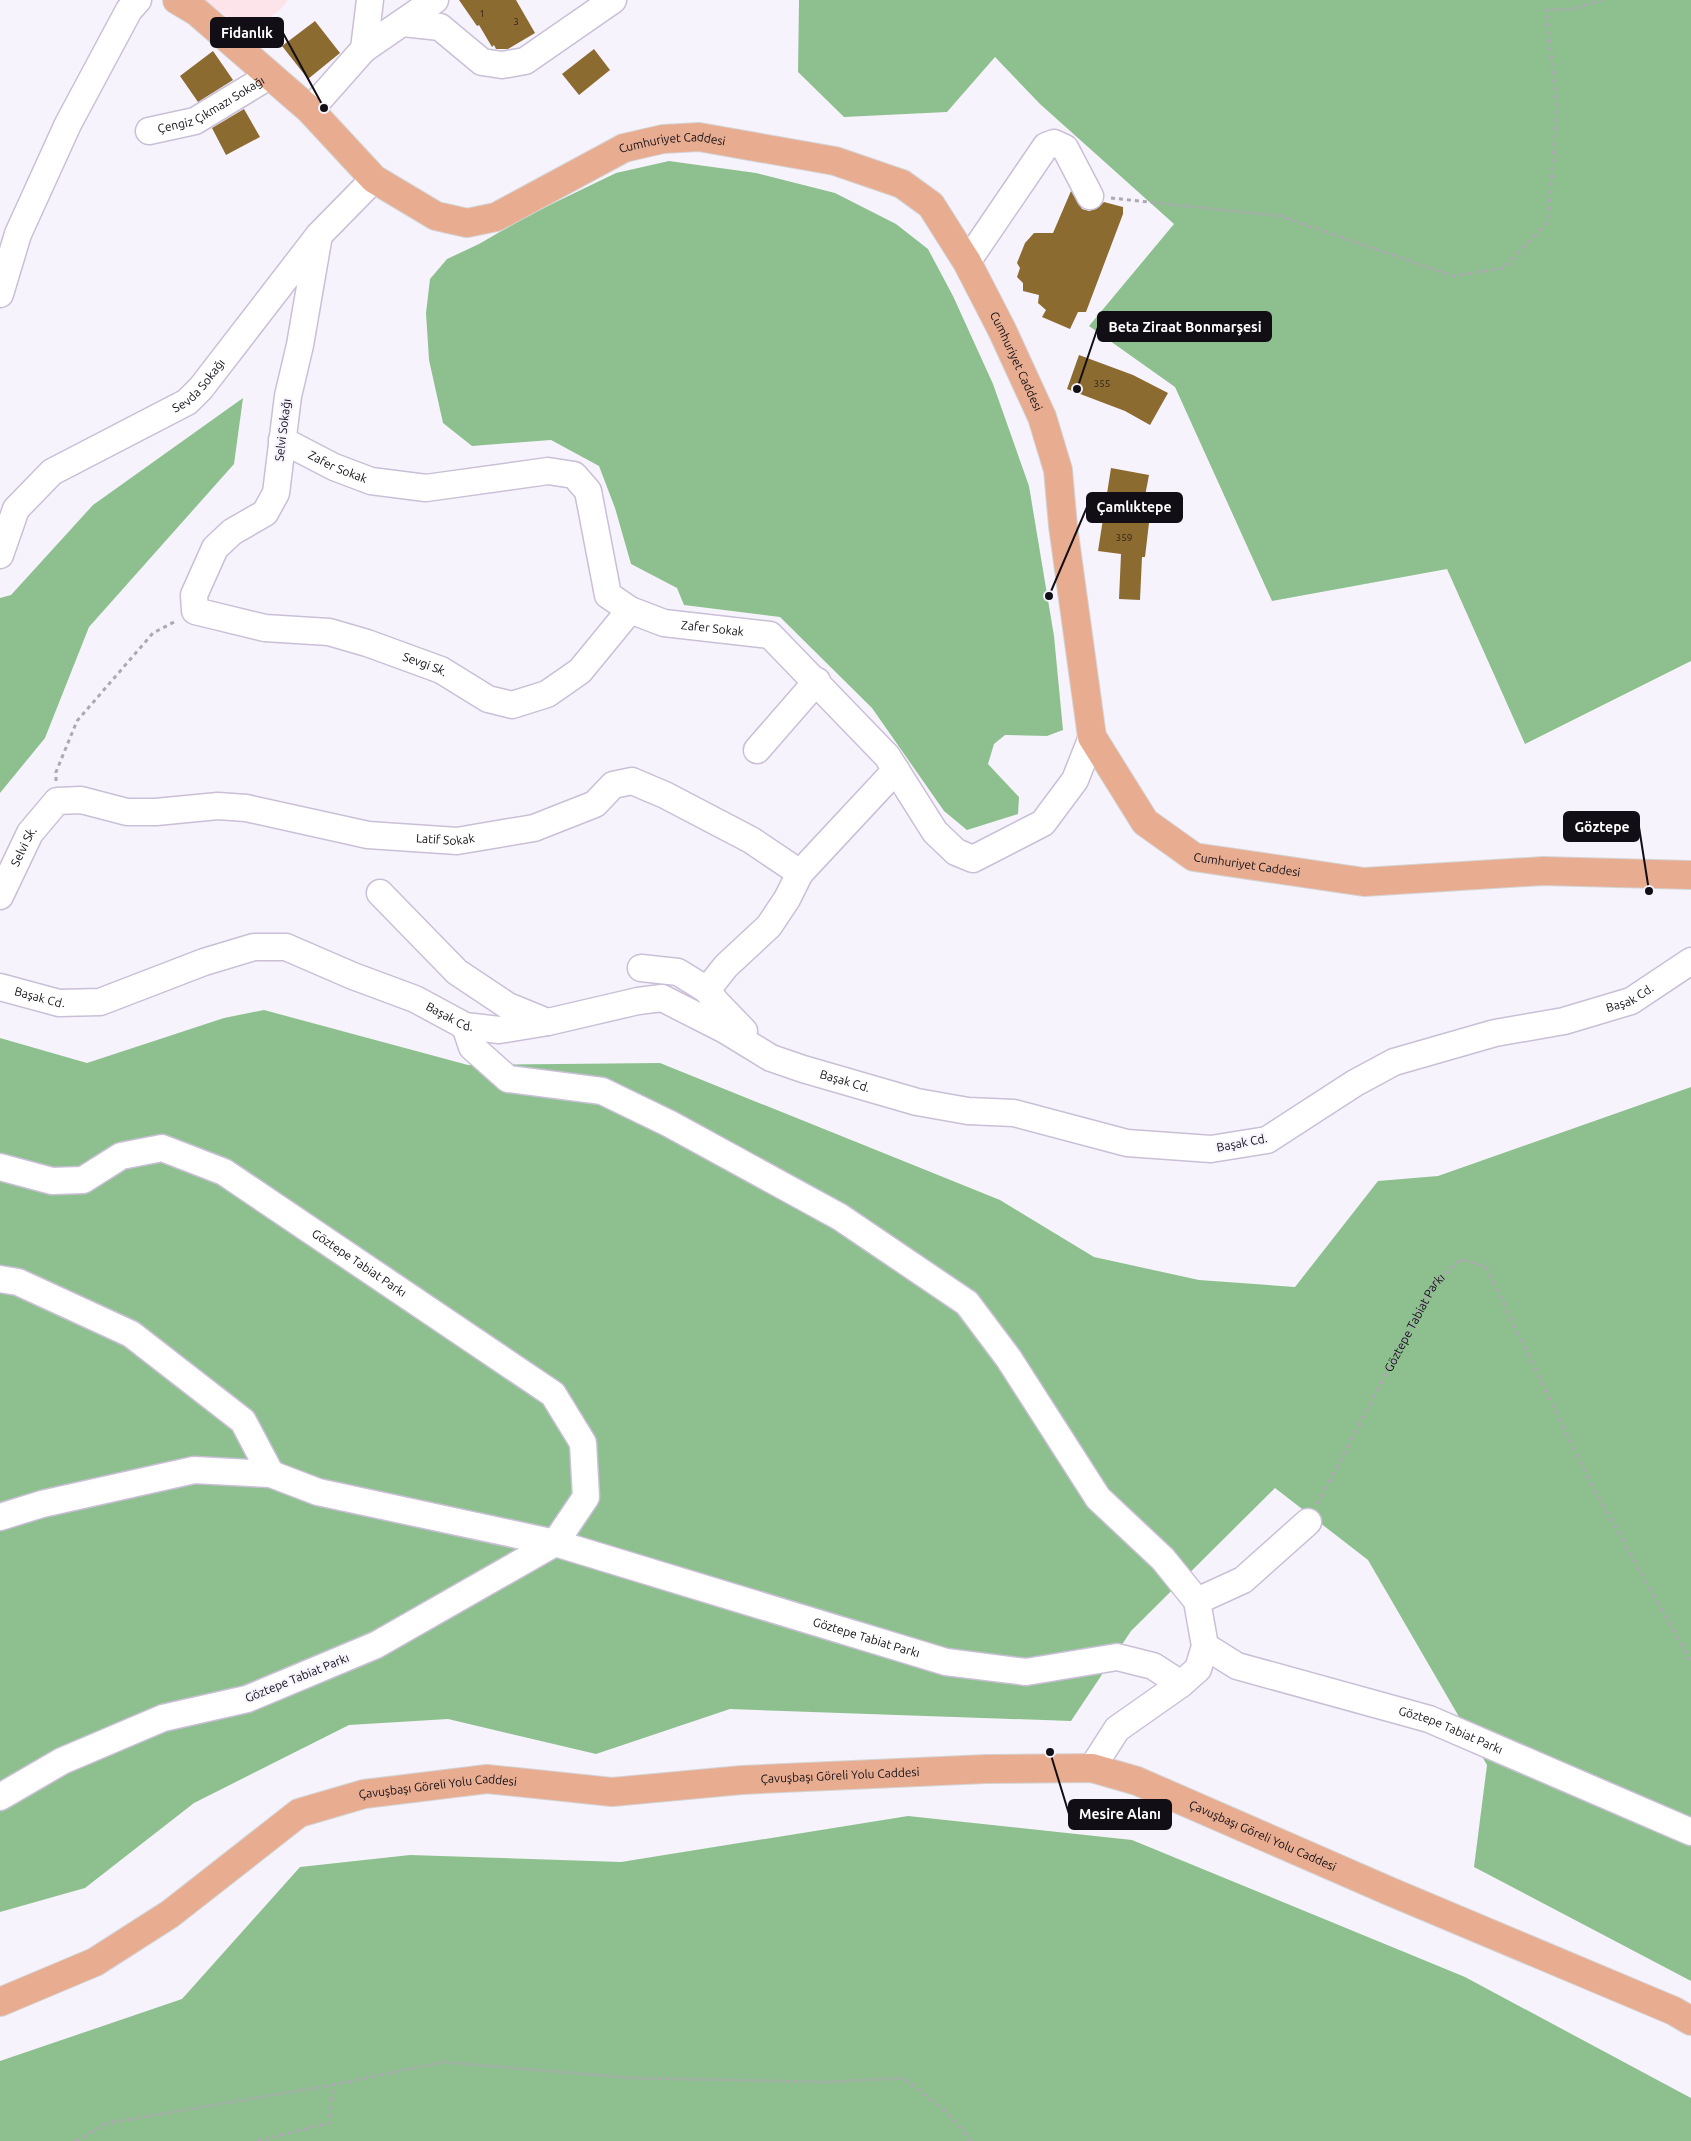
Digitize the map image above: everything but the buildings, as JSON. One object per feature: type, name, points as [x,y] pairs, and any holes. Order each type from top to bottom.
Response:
[{"type":"main road","name":"Cumhuriyet Caddesi","points":[[193,4],[270,76],[310,110],[374,179],[436,216],[467,223],[496,217],[624,148],[663,139],[699,137],[835,161],[902,184],[931,205],[967,262],[1002,330],[1042,417],[1058,470],[1063,526],[1092,737],[1145,822],[1194,857],[1364,882],[1543,871],[1691,875]]},
{"type":"main road","name":"Çavuşbaşı Göreli Yolu Caddesi","points":[[0,2002],[96,1962],[170,1914],[299,1813],[364,1794],[487,1779],[612,1792],[742,1780],[986,1769],[1092,1768],[1137,1781],[1389,1891],[1674,2011],[1691,2021]]},
{"type":"street","points":[[0,294],[18,234],[68,124],[128,10],[138,0]]},
{"type":"street","points":[[364,49],[370,0]]},
{"type":"street","points":[[310,110],[364,49],[434,0]]},
{"type":"street","points":[[403,23],[440,27],[482,62],[502,65],[525,61],[613,0]]},
{"type":"street","name":"Çengiz Çıkmazı Sokağı","points":[[149,131],[195,121],[270,76]]},
{"type":"street","points":[[967,262],[1046,146],[1054,143],[1065,148],[1090,196]]},
{"type":"street","name":"Sevda Sokağı","points":[[0,555],[16,509],[52,472],[187,402],[200,388],[319,235],[374,179]]},
{"type":"street","name":"Selvi Sokağı","points":[[194,603],[215,548],[232,532],[265,513],[276,493],[288,396],[300,345],[319,235]]},
{"type":"street","name":"Zafer Sokak","points":[[282,440],[334,467],[371,481],[426,488],[548,471],[574,474],[588,491],[608,595],[630,610],[664,623],[770,635],[817,681],[888,756],[935,832],[956,852],[973,859],[1043,823],[1076,780],[1092,737]]},
{"type":"street","name":"Sevgi Sk.","points":[[194,603],[265,628],[329,632],[367,643],[441,670],[488,699],[512,705],[546,694],[580,671],[630,610]]},
{"type":"street","points":[[757,750],[817,681]]},
{"type":"street","points":[[707,990],[726,966],[769,926],[787,899],[800,872],[896,770]]},
{"type":"street","name":"Latif Sokak","points":[[57,802],[81,800],[127,812],[156,812],[218,806],[246,808],[368,835],[457,841],[534,828],[595,804],[613,785],[632,781],[751,840],[800,872]]},
{"type":"street","name":"Selvi Sk.","points":[[0,896],[30,833],[57,802]]},
{"type":"street","points":[[380,892],[456,972],[508,1006],[548,1022]]},
{"type":"street","name":"Başak Cd.","points":[[0,987],[60,1003],[100,1002],[204,962],[254,947],[286,947],[353,976],[415,999],[465,1026],[499,1030],[548,1022],[638,1000],[662,998],[725,1030],[771,1058],[802,1069],[917,1102],[968,1111],[1014,1113],[1127,1143],[1211,1149],[1266,1140],[1355,1082],[1394,1062],[1495,1033],[1564,1021],[1631,1001],[1691,961]]},
{"type":"street","points":[[641,968],[678,972],[707,990],[716,1002],[771,1058]]},
{"type":"street","points":[[465,1026],[472,1047],[508,1079],[602,1091],[670,1124],[840,1217],[967,1303],[1009,1359],[1098,1498],[1163,1559],[1197,1601],[1205,1646],[1198,1668],[1181,1684],[1118,1729],[1092,1768]]},
{"type":"street","name":"Göztepe Tabiat Parkı","points":[[0,1167],[52,1181],[84,1180],[121,1156],[162,1148],[224,1172],[552,1394],[583,1444],[586,1497],[554,1543],[376,1645],[247,1699],[163,1718],[62,1761],[0,1797]]},
{"type":"street","points":[[0,1279],[18,1282],[131,1334],[243,1421],[271,1474]]},
{"type":"street","name":"Göztepe Tabiat Parkı","points":[[0,1517],[51,1502],[194,1470],[271,1474],[318,1492],[554,1543],[946,1662],[1026,1672],[1117,1657],[1153,1666],[1181,1684]]},
{"type":"street","points":[[1197,1601],[1243,1580],[1308,1522]]},
{"type":"street","name":"Göztepe Tabiat Parkı","points":[[1205,1646],[1237,1666],[1429,1719],[1691,1832]]},
{"type":"path","points":[[1090,196],[1280,216],[1452,276],[1504,268],[1548,222],[1558,107],[1546,10],[1574,9],[1601,0]]},
{"type":"path","points":[[57,802],[56,772],[78,721],[153,633],[194,603]]},
{"type":"path","name":"Göztepe Tabiat Parkı","points":[[1308,1522],[1434,1284],[1461,1259],[1486,1266],[1590,1482],[1691,1660]]},
{"type":"path","points":[[76,2141],[108,2123],[333,2085],[442,2062],[632,2078],[825,2082],[903,2078],[947,2112],[971,2141]]},
{"type":"path","points":[[257,2141],[329,2123],[333,2085]]},
{"type":"shaded area","points":[[205,0],[288,0],[280,10],[248,33]]},
{"type":"green space","points":[[799,0],[1691,0],[1691,661],[1525,744],[1447,569],[1272,601],[1175,387],[1089,326],[1174,224],[1040,104],[995,57],[947,112],[844,117],[798,72]]},
{"type":"green space","points":[[669,161],[756,173],[835,193],[896,224],[928,249],[953,296],[993,384],[1029,486],[1054,636],[1063,730],[1047,736],[1005,735],[994,744],[988,764],[1019,797],[1018,814],[967,830],[944,811],[872,708],[780,617],[684,605],[677,588],[631,564],[615,508],[599,466],[551,440],[472,446],[443,423],[429,360],[426,313],[430,279],[447,259],[479,244],[529,215],[616,173]]},
{"type":"green space","points":[[243,398],[234,464],[89,627],[45,738],[0,793],[0,598],[11,595],[93,505]]},
{"type":"green space","points":[[264,1010],[468,1065],[660,1063],[1000,1200],[1094,1257],[1199,1280],[1295,1287],[1378,1181],[1438,1176],[1691,1087],[1691,1981],[1474,1867],[1487,1765],[1368,1560],[1275,1488],[1131,1631],[1071,1721],[730,1709],[596,1754],[448,1719],[349,1725],[194,1803],[85,1888],[0,1912],[0,1038],[87,1063],[224,1018]]},
{"type":"green space","points":[[908,1816],[1132,1840],[1465,1977],[1691,2098],[1691,2141],[0,2141],[0,2061],[182,1999],[300,1867],[410,1855],[621,1862]]},
{"type":"place","name":"Fidanlık","points":[[324,108]]},
{"type":"place","name":"Beta Ziraat Bonmarşesi","points":[[1077,389]]},
{"type":"place","name":"Çamlıktepe","points":[[1049,596]]},
{"type":"place","name":"Göztepe","points":[[1649,891]]},
{"type":"place","name":"Mesire Alanı","points":[[1050,1752]]}]
